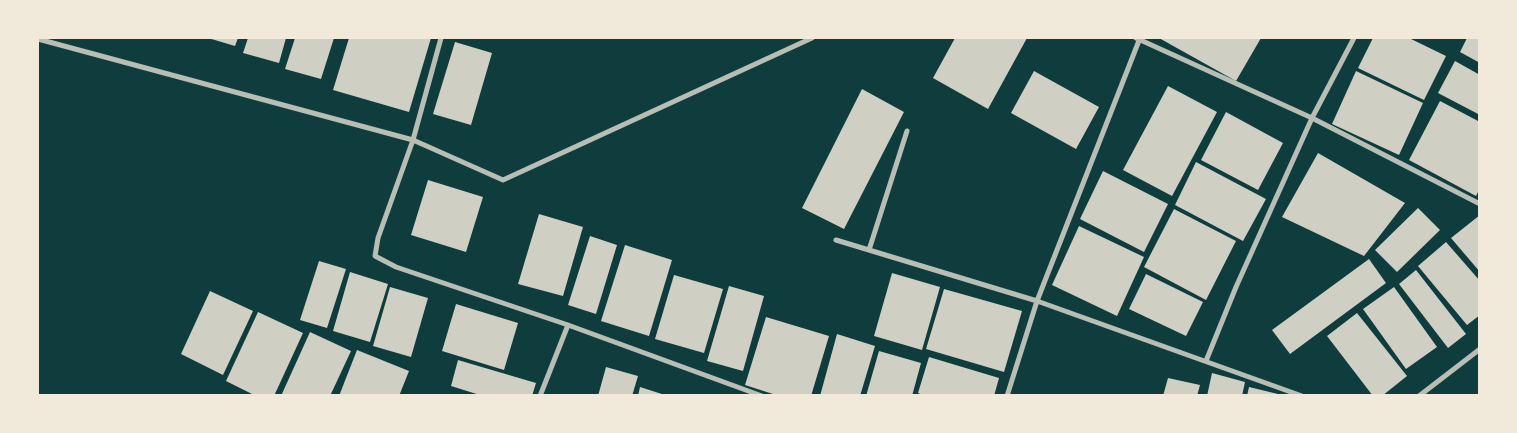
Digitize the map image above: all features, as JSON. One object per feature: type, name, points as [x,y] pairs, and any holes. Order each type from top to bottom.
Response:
[{"type":"street","points":[[441,38],[413,140],[378,238],[375,256],[396,267],[568,325],[762,396]]},
{"type":"street","points":[[38,39],[413,140],[503,180],[812,38]]},
{"type":"street","points":[[1007,396],[1037,301],[1138,38],[1312,118],[1480,204]]},
{"type":"street","points":[[1206,361],[1236,287],[1312,118],[1354,38]]},
{"type":"street","points":[[868,250],[907,131]]},
{"type":"street","points":[[836,240],[1037,301],[1302,396]]},
{"type":"street","points":[[540,396],[568,325]]},
{"type":"street","points":[[1419,396],[1480,349]]},
{"type":"building","points":[[208,38],[238,38],[235,46]]},
{"type":"building","points":[[248,38],[286,38],[279,63],[243,53]]},
{"type":"building","points":[[295,38],[334,38],[321,79],[285,69]]},
{"type":"building","points":[[349,38],[431,38],[409,112],[333,90]]},
{"type":"building","points":[[955,38],[1027,38],[988,109],[933,78]]},
{"type":"building","points":[[1159,38],[1261,38],[1236,81]]},
{"type":"building","points":[[1373,38],[1409,38],[1446,56],[1424,100],[1358,68]]},
{"type":"building","points":[[1467,38],[1480,38],[1480,63],[1460,52]]},
{"type":"building","points":[[455,42],[492,53],[471,125],[433,114]]},
{"type":"building","points":[[1455,61],[1480,75],[1480,115],[1438,93]]},
{"type":"building","points":[[1034,71],[1099,107],[1076,149],[1011,113]]},
{"type":"building","points":[[1356,71],[1423,103],[1399,155],[1332,124]]},
{"type":"building","points":[[1168,86],[1217,112],[1172,196],[1123,170]]},
{"type":"building","points":[[862,89],[904,112],[844,229],[802,208]]},
{"type":"building","points":[[1440,101],[1480,122],[1480,188],[1476,196],[1409,160]]},
{"type":"building","points":[[1226,112],[1283,143],[1258,190],[1201,160]]},
{"type":"building","points":[[1318,153],[1405,203],[1364,256],[1282,217]]},
{"type":"building","points":[[1196,162],[1266,199],[1243,241],[1175,205]]},
{"type":"building","points":[[1103,171],[1168,204],[1144,252],[1080,219]]},
{"type":"building","points":[[428,180],[483,197],[466,252],[411,235]]},
{"type":"building","points":[[1418,208],[1440,230],[1397,272],[1375,250]]},
{"type":"building","points":[[1174,209],[1236,241],[1206,300],[1144,267]]},
{"type":"building","points":[[539,214],[583,227],[563,296],[518,284]]},
{"type":"building","points":[[1480,215],[1480,272],[1451,238]]},
{"type":"building","points":[[1079,226],[1144,257],[1117,316],[1052,285]]},
{"type":"building","points":[[590,236],[617,245],[596,314],[568,305]]},
{"type":"building","points":[[1446,242],[1480,281],[1480,315],[1467,325],[1418,266]]},
{"type":"building","points":[[625,245],[672,260],[649,336],[601,321]]},
{"type":"building","points":[[1369,259],[1386,283],[1290,354],[1272,330]]},
{"type":"building","points":[[319,261],[346,269],[327,328],[300,320]]},
{"type":"building","points":[[1416,270],[1466,334],[1448,348],[1399,284]]},
{"type":"building","points":[[350,272],[388,284],[370,342],[333,331]]},
{"type":"building","points":[[892,273],[940,287],[922,350],[874,336]]},
{"type":"building","points":[[1146,274],[1203,302],[1186,336],[1129,309]]},
{"type":"building","points":[[674,275],[723,289],[704,353],[655,339]]},
{"type":"building","points":[[729,286],[764,296],[743,371],[707,361]]},
{"type":"building","points":[[390,287],[428,298],[411,357],[373,346]]},
{"type":"building","points":[[1394,287],[1437,347],[1406,369],[1363,309]]},
{"type":"building","points":[[944,289],[1022,311],[1004,372],[926,349]]},
{"type":"building","points":[[210,291],[253,311],[223,375],[181,354]]},
{"type":"building","points":[[456,304],[518,323],[504,370],[442,351]]},
{"type":"building","points":[[258,312],[303,333],[274,396],[256,396],[226,381]]},
{"type":"building","points":[[1357,313],[1407,376],[1382,396],[1373,396],[1327,336]]},
{"type":"building","points":[[766,317],[829,336],[811,396],[779,396],[745,385]]},
{"type":"building","points":[[310,332],[351,351],[330,396],[281,396]]},
{"type":"building","points":[[837,334],[875,346],[860,396],[820,396]]},
{"type":"building","points":[[357,350],[409,371],[399,396],[339,396]]},
{"type":"building","points":[[879,351],[921,363],[912,396],[866,396]]},
{"type":"building","points":[[929,357],[999,378],[994,396],[925,396],[918,393]]},
{"type":"building","points":[[458,360],[536,383],[532,396],[483,396],[451,386]]},
{"type":"building","points":[[606,367],[638,376],[632,396],[598,396]]},
{"type":"building","points":[[1212,373],[1245,382],[1242,396],[1207,396]]},
{"type":"building","points":[[1168,378],[1200,385],[1197,396],[1163,396]]},
{"type":"building","points":[[640,387],[665,395],[665,396],[638,396]]},
{"type":"building","points":[[1249,387],[1278,394],[1277,396],[1247,396]]}]
